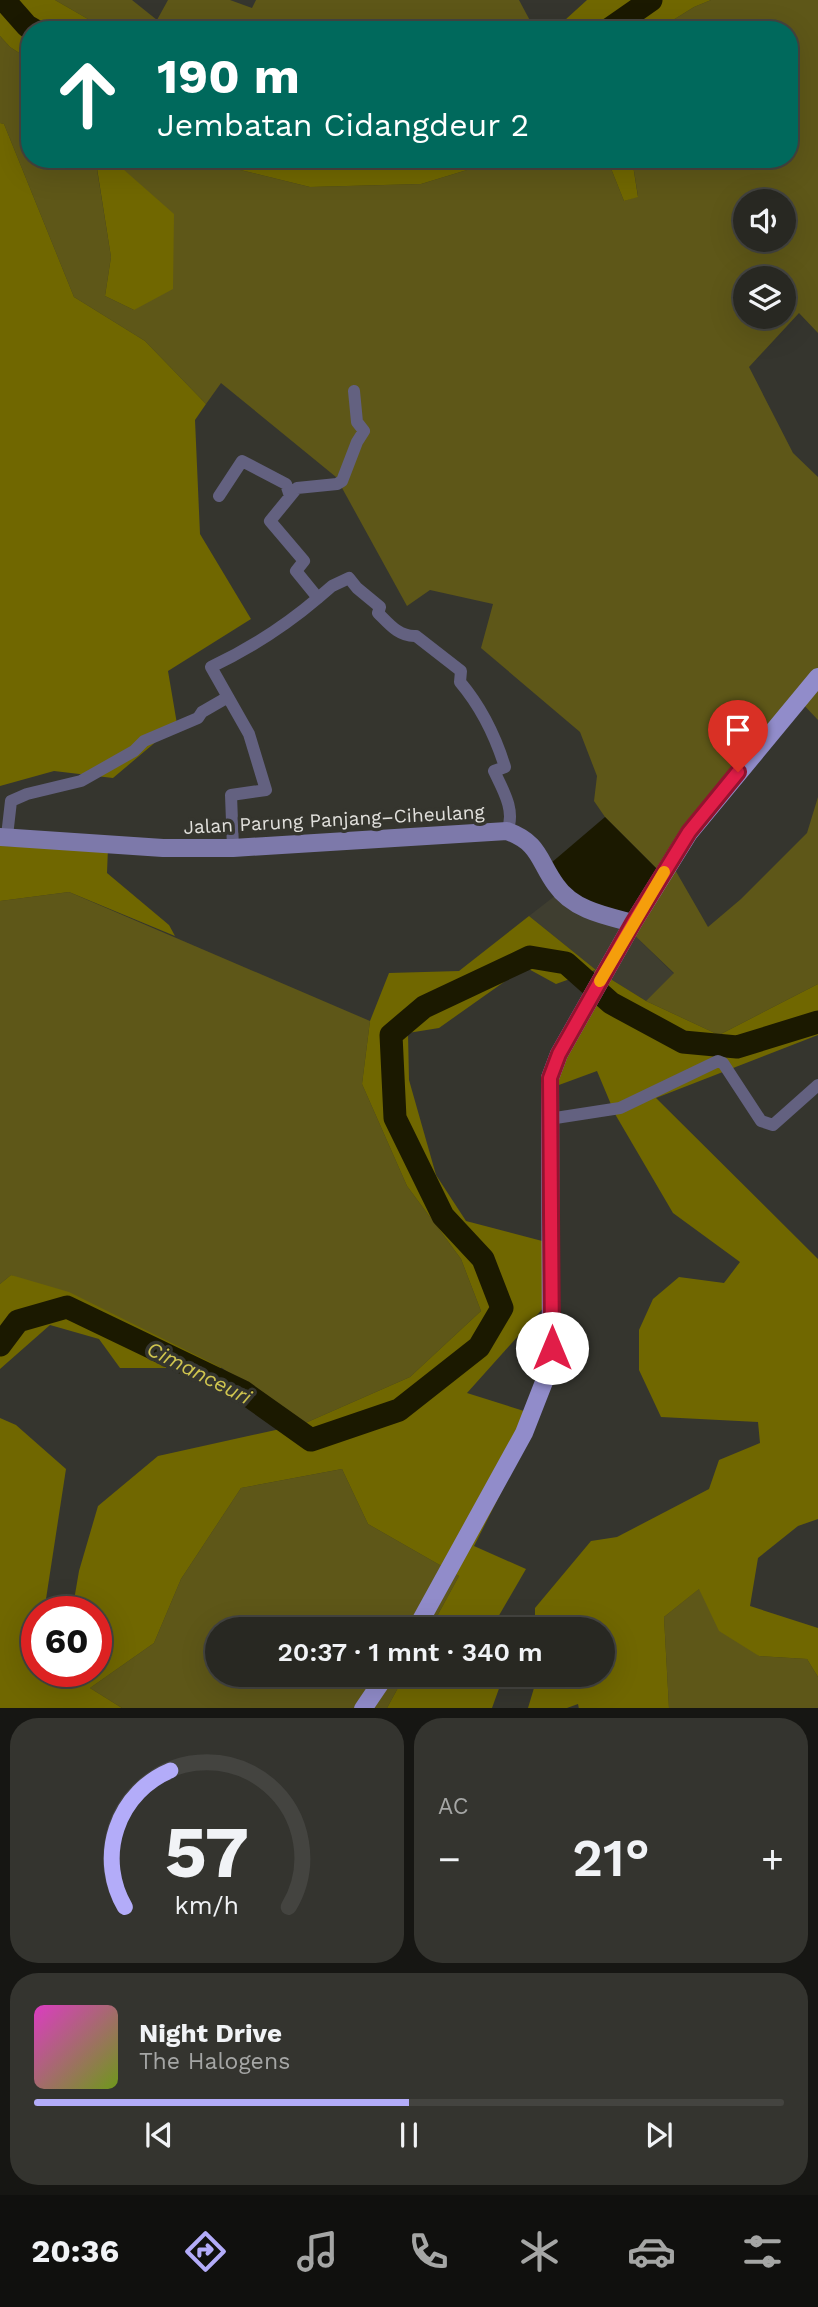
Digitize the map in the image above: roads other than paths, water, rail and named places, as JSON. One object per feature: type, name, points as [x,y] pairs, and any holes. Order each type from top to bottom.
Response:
[{"type":"main road","points":[[423,1617],[524,1433],[551,1364],[550,1078],[559,1054],[633,923],[689,832],[818,677]]},
{"type":"main road","points":[[364,1708],[378,1687]]},
{"type":"street","points":[[318,598],[296,571],[304,561],[270,521],[297,488],[337,484],[342,481],[356,442],[364,431],[357,422],[354,391]]},
{"type":"street","points":[[219,496],[242,461],[286,484],[290,496]]},
{"type":"street","points":[[233,848],[231,795],[266,790],[249,734],[211,667],[282,629],[332,586],[349,578],[380,607],[378,613],[395,629],[405,637],[416,636],[461,671],[460,682],[475,701],[496,737],[505,767],[494,771],[508,802],[512,821],[507,831]]},
{"type":"street","points":[[4,836],[11,801],[27,794],[82,781],[134,751],[144,741],[198,718],[202,712],[228,698]]},
{"type":"street","name":"Jalan Parung Panjang–Ciheulang","points":[[4,836],[163,848],[233,848],[507,831],[521,836],[537,848],[557,887],[587,911],[633,923]]},
{"type":"street","points":[[549,1119],[620,1108],[718,1061],[723,1063],[761,1121],[767,1125],[773,1125],[818,1086]]},
{"type":"waterway","name":"Cimanceuri","points":[[4,0],[23,21]]},
{"type":"waterway","name":"Cimanceuri","points":[[621,21],[651,0]]},
{"type":"waterway","name":"Cimanceuri","points":[[0,1345],[18,1321],[67,1307],[242,1391],[311,1440],[399,1410],[479,1347],[502,1308],[483,1259],[443,1216],[395,1118],[391,1035],[424,1007],[530,957],[566,963],[611,1003],[683,1042],[737,1047],[818,1022]]}]
